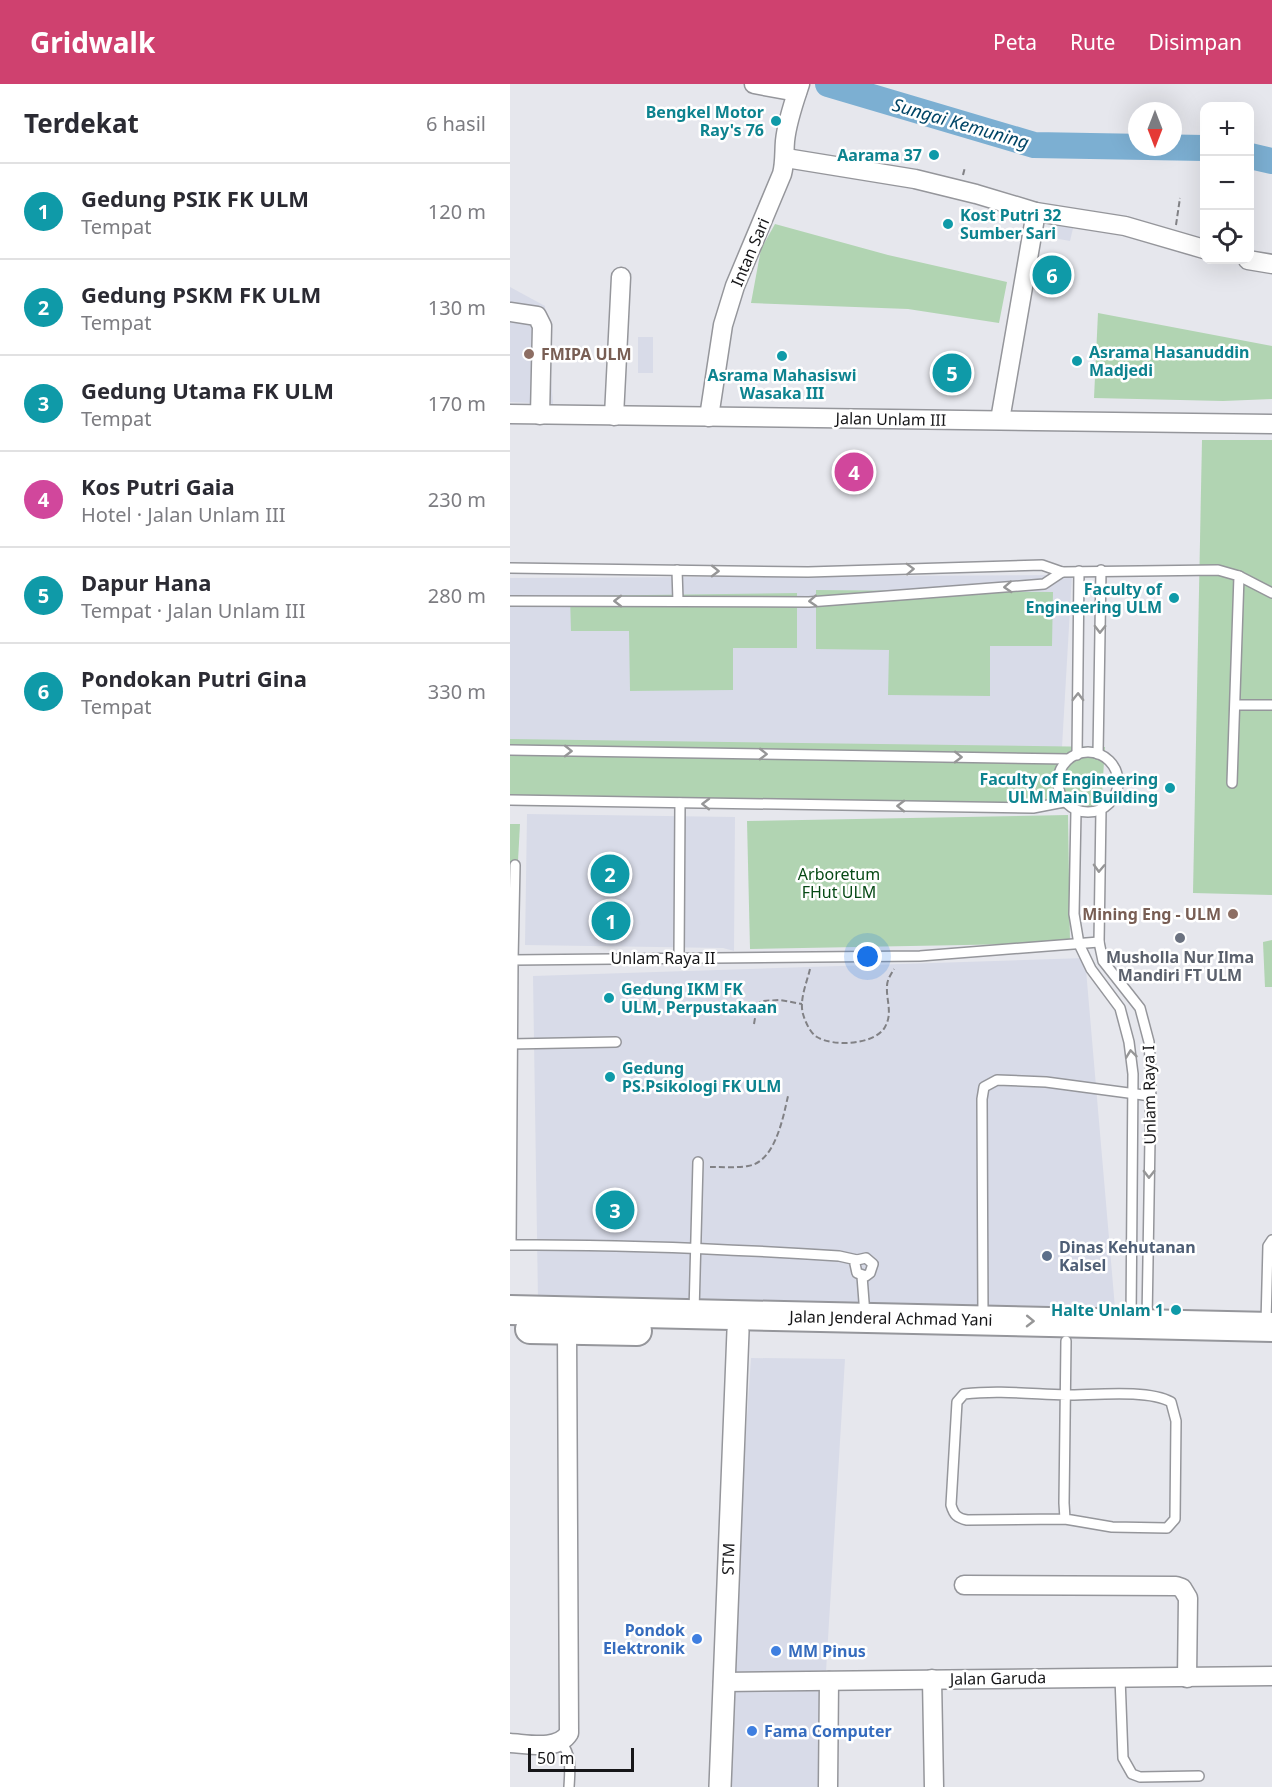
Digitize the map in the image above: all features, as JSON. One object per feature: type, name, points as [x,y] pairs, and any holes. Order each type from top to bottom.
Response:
[{"type":"highway","name":"Jalan Jenderal Achmad Yani","points":[[581,1324],[694,1314],[1139,1323],[1270,1332]]},
{"type":"highway","name":"Jalan Jenderal Achmad Yani","points":[[516,1319],[738,1331],[1066,1341],[1270,1332]]},
{"type":"street","points":[[754,84],[799,88]]},
{"type":"street","name":"Intan Sari","points":[[709,417],[723,325],[735,286],[777,187],[786,158],[785,141],[799,88]]},
{"type":"street","points":[[786,158],[895,175],[976,194],[1036,212],[1125,226],[1200,248]]},
{"type":"street","points":[[1000,420],[1036,212]]},
{"type":"street","points":[[1254,261],[1272,264]]},
{"type":"street","points":[[614,416],[621,277]]},
{"type":"street","points":[[510,312],[537,316],[542,326],[540,415]]},
{"type":"street","name":"Jalan Unlam III","points":[[510,414],[1272,424]]},
{"type":"street","points":[[510,1743],[554,1744],[561,1742],[569,1733],[581,1324]]},
{"type":"street","name":"STM","points":[[720,1787],[738,1331]]},
{"type":"street","points":[[964,1585],[1176,1586],[1182,1588],[1188,1598],[1187,1678]]},
{"type":"street","name":"Jalan Garuda","points":[[723,1682],[1272,1676]]},
{"type":"street","points":[[932,1679],[934,1787]]},
{"type":"street","points":[[828,1787],[829,1681]]},
{"type":"lane","points":[[510,568],[808,572],[1042,565],[1062,572],[1218,570],[1239,576],[1272,593]]},
{"type":"lane","points":[[677,570],[678,600]]},
{"type":"lane","points":[[1098,754],[1101,570]]},
{"type":"lane","points":[[510,601],[809,602],[1044,584],[1062,572]]},
{"type":"lane","points":[[1072,757],[1080,572]]},
{"type":"lane","points":[[1232,783],[1239,576]]},
{"type":"lane","points":[[1236,705],[1272,705]]},
{"type":"lane","points":[[510,750],[1072,757]]},
{"type":"lane","points":[[1083,752],[1098,754],[1112,763],[1118,777],[1117,793],[1108,806],[1101,809],[1076,811],[1064,802],[1057,787],[1059,772],[1072,757],[1083,752]]},
{"type":"lane","points":[[510,800],[1033,808],[1064,802]]},
{"type":"lane","points":[[679,958],[680,803]]},
{"type":"lane","name":"Unlam Raya I","points":[[1101,809],[1099,942],[1104,961],[1140,1008],[1149,1042],[1151,1096],[1149,1200],[1139,1323]]},
{"type":"lane","name":"Unlam Raya I","points":[[1076,811],[1074,915],[1078,944],[1091,969],[1120,1008],[1129,1042],[1133,1093],[1131,1199],[1139,1323]]},
{"type":"lane","points":[[515,865],[511,1044],[511,1245],[596,1244],[695,1247],[839,1256],[857,1260],[866,1258],[873,1264],[870,1273],[862,1275]]},
{"type":"lane","name":"Unlam Raya II","points":[[513,960],[901,956],[1099,942]]},
{"type":"lane","points":[[511,1044],[616,1042]]},
{"type":"lane","points":[[983,1320],[982,1099],[984,1087],[997,1080],[1046,1082],[1151,1096]]},
{"type":"lane","points":[[694,1314],[698,1164]]},
{"type":"lane","points":[[1131,1199],[1149,1200]]},
{"type":"lane","points":[[1270,1332],[1268,1246],[1272,1240]]},
{"type":"lane","points":[[857,1260],[855,1269],[862,1275],[865,1317]]},
{"type":"lane","points":[[1065,1519],[1066,1341]]},
{"type":"lane","points":[[987,1392],[1162,1396],[1171,1402],[1176,1421],[1175,1519],[1167,1528],[1112,1527],[1065,1519],[967,1520],[959,1519],[954,1513],[951,1505],[957,1402],[964,1394],[987,1392]]},
{"type":"lane","points":[[1120,1677],[1123,1758],[1132,1774],[1140,1777],[1199,1776]]},
{"type":"lane","points":[[561,1742],[568,1751],[570,1761],[569,1787]]},
{"type":"path","points":[[1172,240],[1178,218],[1179,198]]},
{"type":"path","points":[[813,957],[802,1004],[808,1026],[816,1036],[833,1042],[855,1042],[873,1037],[885,1028],[889,1005],[887,985],[901,956]]},
{"type":"path","points":[[753,1024],[757,1006],[761,1001],[780,1000],[802,1004]]},
{"type":"path","points":[[698,1164],[750,1166],[761,1160],[769,1151],[774,1140],[788,1096]]},
{"type":"shaded area","points":[[1052,220],[1074,224],[1070,241],[1048,237]]},
{"type":"shaded area","name":"FMIPA ULM","points":[[510,287],[545,306],[553,404],[510,402]]},
{"type":"shaded area","points":[[638,337],[653,337],[653,373],[638,373]]},
{"type":"shaded area","points":[[1072,575],[1062,747],[510,749],[510,578]]},
{"type":"shaded area","points":[[527,814],[735,817],[734,951],[723,948],[525,945]]},
{"type":"shaded area","points":[[1085,958],[1115,1308],[538,1300],[533,976]]},
{"type":"shaded area","points":[[751,1358],[845,1359],[819,1787],[722,1787]]},
{"type":"green space","points":[[775,224],[888,255],[1007,282],[999,323],[908,309],[751,303],[761,249]]},
{"type":"green space","points":[[1098,313],[1272,346],[1272,399],[1223,401],[1094,398]]},
{"type":"green space","points":[[1202,440],[1272,440],[1272,895],[1193,893]]},
{"type":"green space","points":[[816,590],[1053,592],[1052,646],[990,646],[990,696],[888,695],[889,650],[816,649]]},
{"type":"green space","points":[[797,593],[797,648],[733,648],[733,690],[630,691],[629,631],[571,631],[570,596]]},
{"type":"green space","points":[[510,739],[1105,747],[1101,809],[510,806]]},
{"type":"green space","name":"Arboretum FHut ULM","points":[[1068,815],[1070,943],[750,949],[747,821]]},
{"type":"green space","points":[[510,824],[520,824],[510,1009]]},
{"type":"green space","points":[[1272,940],[1272,987],[1265,987],[1263,942]]},
{"type":"waterway","name":"Sungai Kemuning","points":[[828,84],[1034,145],[1200,148]]},
{"type":"waterway","name":"Sungai Kemuning","points":[[1254,157],[1272,161]]},
{"type":"place","name":"Bengkel Motor Ray's 76","points":[[776,121]]},
{"type":"place","name":"Aarama 37","points":[[934,155]]},
{"type":"place","name":"Kost Putri 32 Sumber Sari","points":[[948,224]]},
{"type":"place","name":"Pondokan Putri Gina","points":[[1052,275]]},
{"type":"place","name":"FMIPA ULM","points":[[529,354]]},
{"type":"place","name":"Asrama Mahasiswi Wasaka III","points":[[782,356]]},
{"type":"place","name":"Asrama Hasanuddin Madjedi","points":[[1077,361]]},
{"type":"place","name":"Dapur Hana","points":[[952,373]]},
{"type":"place","name":"Kos Putri Gaia","points":[[854,472]]},
{"type":"place","name":"Faculty of Engineering ULM","points":[[1174,598]]},
{"type":"place","name":"Faculty of Engineering ULM Main Building","points":[[1170,788]]},
{"type":"place","name":"Gedung PSKM FK ULM","points":[[610,874]]},
{"type":"place","name":"Mining Eng - ULM","points":[[1233,914]]},
{"type":"place","name":"Gedung PSIK FK ULM","points":[[611,921]]},
{"type":"place","name":"Musholla Nur Ilma Mandiri FT ULM","points":[[1180,938]]},
{"type":"place","name":"Gedung IKM FK ULM, Perpustakaan","points":[[609,998]]},
{"type":"place","name":"Gedung PS.Psikologi FK ULM","points":[[610,1077]]},
{"type":"place","name":"Gedung Utama FK ULM","points":[[615,1210]]},
{"type":"place","name":"Dinas Kehutanan Kalsel","points":[[1047,1256]]},
{"type":"place","name":"Halte Unlam 1","points":[[1176,1310]]},
{"type":"place","name":"Pondok Elektronik","points":[[697,1639]]},
{"type":"place","name":"MM Pinus","points":[[776,1651]]},
{"type":"place","name":"Fama Computer","points":[[752,1731]]}]
